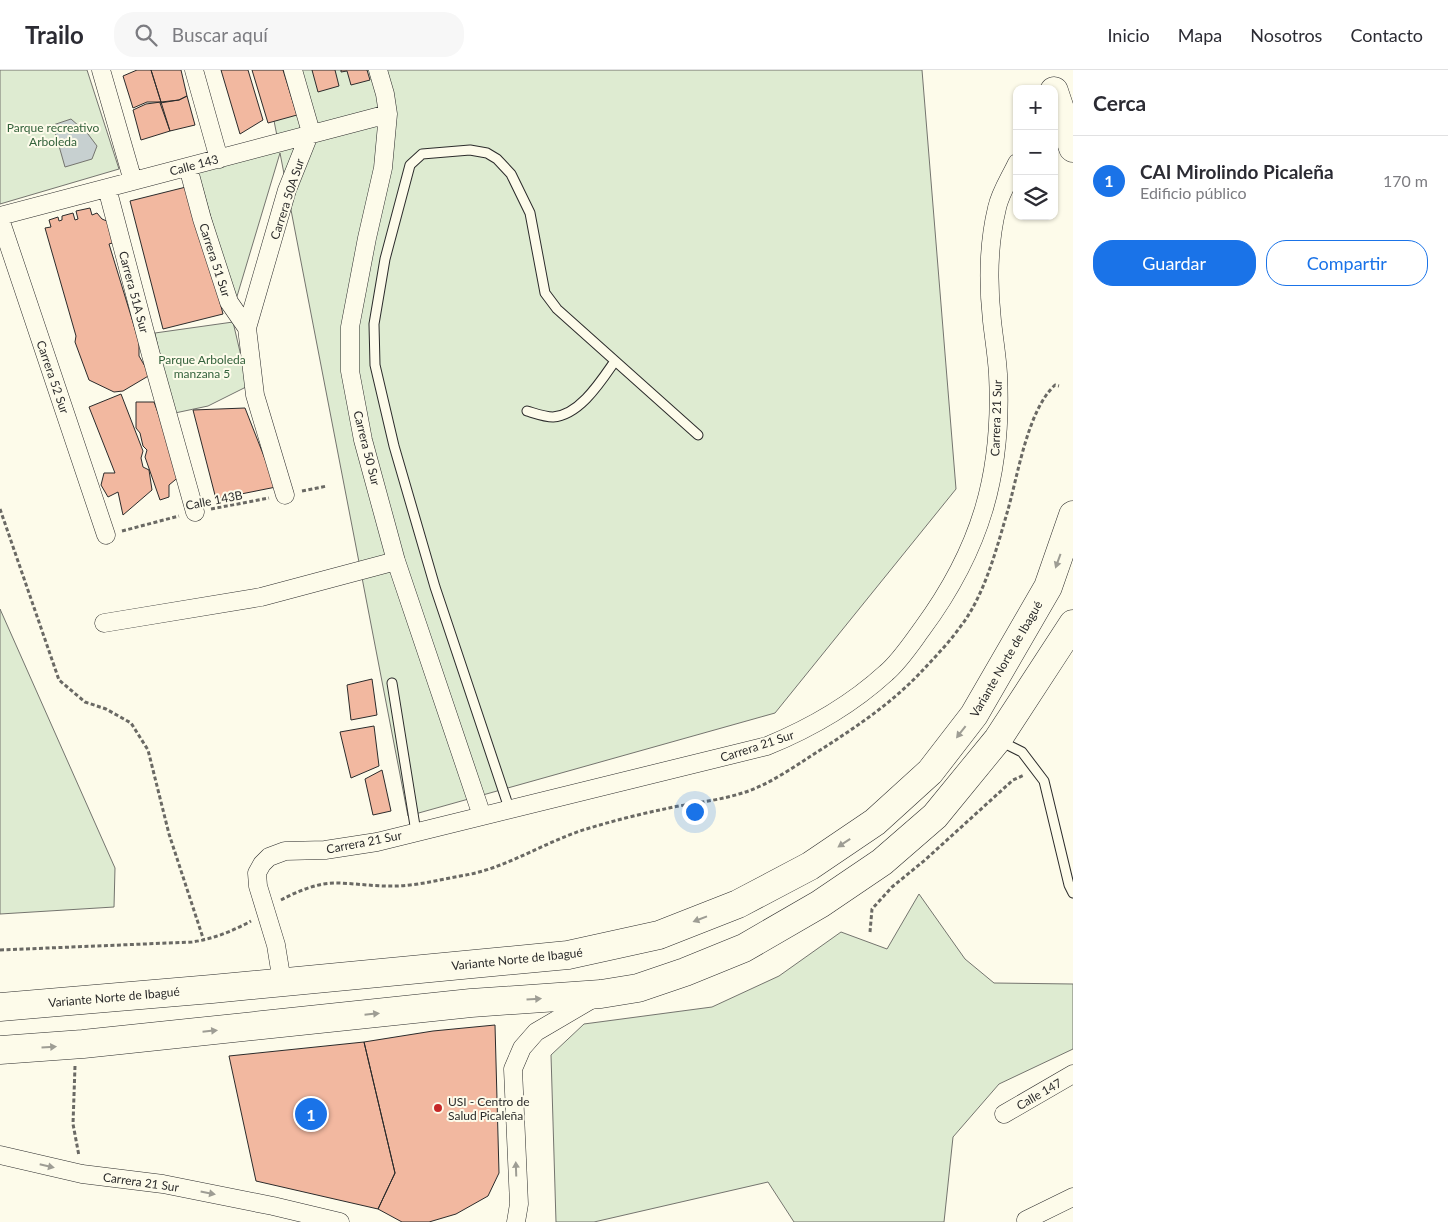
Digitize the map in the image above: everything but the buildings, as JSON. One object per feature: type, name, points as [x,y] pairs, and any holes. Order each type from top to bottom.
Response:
[{"type":"main road","points":[[1047,70],[1052,85]]},
{"type":"main road","points":[[1058,104],[1073,148]]},
{"type":"main road","name":"Variante Norte de Ibagué","points":[[0,1006],[568,956],[659,935],[738,904],[810,866],[876,822],[930,772],[974,715],[1048,587],[1073,515]]},
{"type":"main road","points":[[0,1050],[83,1044],[471,1003],[601,994],[638,988],[685,972],[744,948],[820,904],[882,862],[935,816],[998,739],[1073,624]]},
{"type":"street","points":[[101,70],[133,181]]},
{"type":"street","points":[[194,70],[219,158]]},
{"type":"street","points":[[293,70],[310,128],[309,135]]},
{"type":"street","name":"Carrera 50 Sur","points":[[378,70],[385,94],[388,114],[383,168],[350,327],[350,371],[363,440],[396,561],[482,816]]},
{"type":"street","name":"Calle 143","points":[[0,218],[388,114]]},
{"type":"street","name":"Carrera 50A Sur","points":[[247,328],[287,190],[309,135]]},
{"type":"street","name":"Carrera 51 Sur","points":[[188,167],[202,219],[229,302],[247,328],[255,395],[286,495]]},
{"type":"street","name":"Carrera 21 Sur","points":[[282,982],[276,944],[258,886],[256,873],[269,857],[285,851],[325,850],[377,842],[767,746],[801,732],[869,689],[888,672],[949,590],[975,537],[986,502],[992,474],[998,426],[998,373],[992,320],[989,264],[997,207],[1013,171]]},
{"type":"street","name":"Carrera 51A Sur","points":[[107,188],[151,356],[195,512]]},
{"type":"street","name":"Carrera 52 Sur","points":[[0,218],[106,535]]},
{"type":"street","points":[[104,622],[261,597],[396,561]]},
{"type":"street","points":[[516,1221],[519,1204],[513,1069],[522,1048],[536,1032],[601,994]]},
{"type":"street","name":"Calle 147","points":[[1004,1114],[1073,1074]]},
{"type":"street","name":"Carrera 21 Sur","points":[[0,1155],[82,1174],[163,1184],[273,1206],[340,1222]]},
{"type":"street","points":[[1026,1220],[1073,1197]]},
{"type":"lane","points":[[509,808],[435,587],[394,446],[375,365],[374,324],[385,259],[410,165],[422,154],[470,150],[487,153],[497,159],[511,174],[530,213],[545,293],[558,309],[698,435]]},
{"type":"lane","points":[[526,411],[553,417],[571,411],[592,392],[615,361]]},
{"type":"lane","points":[[392,683],[416,832]]},
{"type":"lane","points":[[998,739],[1022,752],[1044,781],[1069,885],[1073,894]]},
{"type":"path","name":"Calle 143B","points":[[106,535],[195,512],[327,486]]},
{"type":"path","points":[[0,509],[60,680],[85,702],[106,709],[131,724],[148,750],[169,834],[204,940]]},
{"type":"path","points":[[870,932],[872,909],[892,887],[925,860],[1012,780],[1036,770]]},
{"type":"path","points":[[82,1174],[73,1124],[74,1068],[83,1044]]},
{"type":"green space","name":"Parque recreativo Arboleda","points":[[0,70],[87,70],[119,169],[0,204]]},
{"type":"green space","points":[[264,70],[922,70],[956,489],[775,713],[408,816],[280,153],[235,303],[196,165],[278,141]]},
{"type":"green space","name":"Parque Arboleda manzana 5","points":[[233,322],[248,386],[208,406],[175,413],[164,378],[155,333]]},
{"type":"green space","points":[[0,609],[115,868],[114,907],[0,914]]},
{"type":"green space","points":[[919,894],[965,959],[994,983],[1073,984],[1073,1049],[999,1084],[953,1137],[944,1222],[794,1222],[768,1182],[594,1222],[556,1222],[551,1055],[584,1024],[712,1007],[779,976],[841,932],[887,949]]},
{"type":"shaded area","points":[[71,119],[88,134],[97,146],[92,159],[65,167],[53,125]]},
{"type":"place","name":"USI - Centro de Salud Picaleña","points":[[438,1108]]},
{"type":"place","name":"CAI Mirolindo Picaleña","points":[[311,1114]]}]
